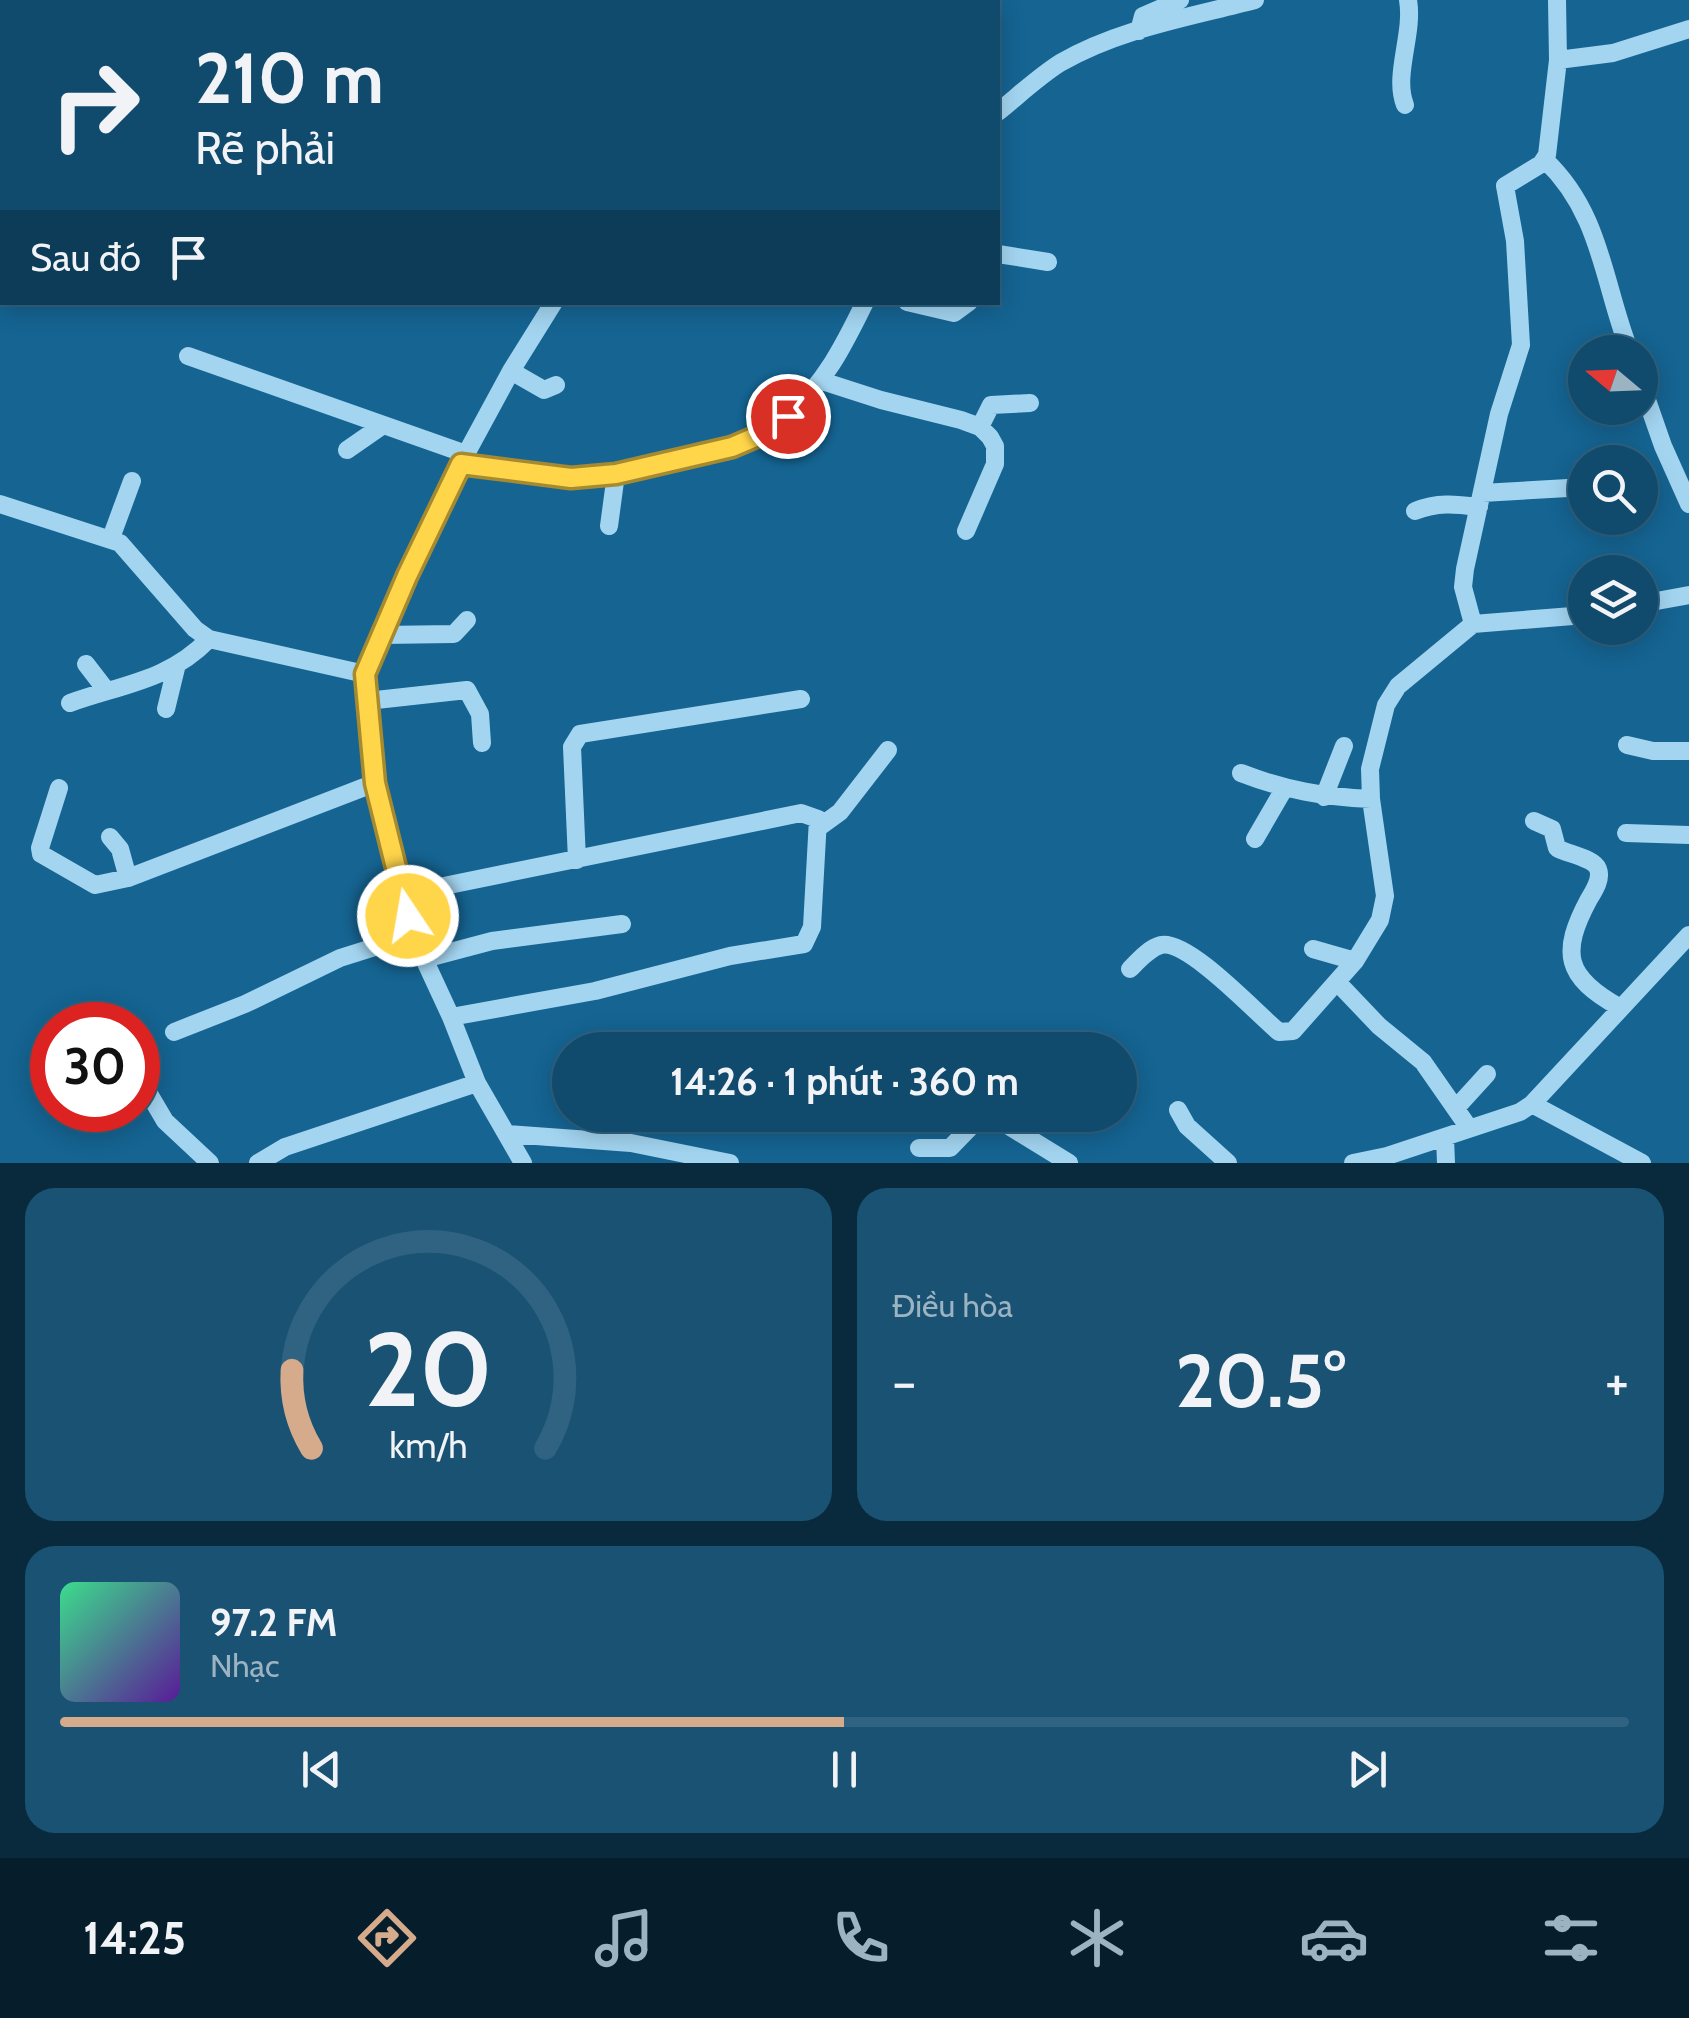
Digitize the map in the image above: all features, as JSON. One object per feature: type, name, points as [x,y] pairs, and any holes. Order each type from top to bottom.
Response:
[{"type":"street","points":[[1139,31],[1143,16],[1180,0]]},
{"type":"street","points":[[1000,110],[1059,64],[1139,31],[1255,0]]},
{"type":"street","points":[[1405,105],[1401,81],[1409,30],[1408,0]]},
{"type":"street","points":[[1474,624],[1463,587],[1499,414],[1520,345],[1515,241],[1505,186],[1545,160],[1558,60],[1556,0]]},
{"type":"street","points":[[1558,60],[1613,53],[1689,29]]},
{"type":"street","points":[[1545,160],[1561,175],[1592,225],[1624,335]]},
{"type":"street","points":[[1000,254],[1048,262]]},
{"type":"street","points":[[522,1163],[476,1083],[451,1016],[413,935],[375,783],[365,674],[463,459],[547,305]]},
{"type":"street","points":[[188,356],[383,425],[463,459],[559,478],[616,474],[732,447],[760,435],[788,416],[837,359],[864,305]]},
{"type":"street","points":[[920,305],[954,313],[965,305]]},
{"type":"street","points":[[511,371],[544,390],[556,385]]},
{"type":"street","points":[[822,380],[980,427],[995,446],[996,464],[966,531]]},
{"type":"street","points":[[980,427],[991,405],[1030,402]]},
{"type":"street","points":[[347,450],[383,425]]},
{"type":"street","points":[[1656,425],[1689,504]]},
{"type":"street","points":[[609,526],[616,474]]},
{"type":"street","points":[[111,538],[132,481]]},
{"type":"street","points":[[1414,511],[1430,505],[1568,488]]},
{"type":"street","points":[[0,504],[111,538],[128,550],[195,629],[209,639],[365,674]]},
{"type":"street","points":[[1658,601],[1689,595]]},
{"type":"street","points":[[1130,969],[1158,946],[1172,946],[1189,954],[1268,1023],[1286,1034],[1300,1025],[1355,961],[1380,920],[1385,896],[1370,799],[1370,769],[1386,705],[1398,686],[1474,624],[1568,616]]},
{"type":"street","points":[[381,635],[454,634],[467,620]]},
{"type":"street","points":[[70,703],[176,668],[209,639]]},
{"type":"street","points":[[86,664],[106,690]]},
{"type":"street","points":[[166,709],[176,668]]},
{"type":"street","points":[[367,702],[467,690],[478,704],[482,743]]},
{"type":"street","points":[[578,860],[572,747],[580,734],[802,699]]},
{"type":"street","points":[[1627,744],[1652,751],[1689,751]]},
{"type":"street","points":[[1324,797],[1344,746]]},
{"type":"street","points":[[818,828],[840,812],[888,750]]},
{"type":"street","points":[[1241,773],[1284,789],[1324,797],[1370,799]]},
{"type":"street","points":[[60,788],[41,854],[95,885],[128,878],[375,783]]},
{"type":"street","points":[[1255,840],[1284,789]]},
{"type":"street","points":[[404,894],[801,813],[814,815],[818,828],[812,927],[804,944],[730,956],[595,991],[451,1016]]},
{"type":"street","points":[[1534,821],[1552,829],[1557,848],[1593,862],[1599,870],[1598,882],[1576,925],[1571,956],[1583,983],[1620,1007]]},
{"type":"street","points":[[1626,833],[1689,835]]},
{"type":"street","points":[[110,837],[120,848],[128,878]]},
{"type":"street","points":[[424,959],[492,942],[622,924]]},
{"type":"street","points":[[174,1032],[245,1004],[340,958],[413,935]]},
{"type":"street","points":[[1353,1163],[1387,1156],[1520,1112],[1532,1104],[1689,935]]},
{"type":"street","points":[[1314,949],[1355,961]]},
{"type":"street","points":[[1338,982],[1379,1026],[1423,1062],[1470,1128]]},
{"type":"street","points":[[1456,1108],[1486,1074]]},
{"type":"street","points":[[258,1163],[285,1148],[476,1083]]},
{"type":"street","points":[[1532,1104],[1642,1163]]},
{"type":"street","points":[[1178,1110],[1186,1126],[1228,1163]]},
{"type":"street","points":[[160,1113],[210,1163]]},
{"type":"street","points":[[919,1148],[956,1156],[971,1132]]},
{"type":"street","points":[[1019,1132],[1070,1163]]},
{"type":"street","points":[[507,1134],[643,1145],[730,1163]]},
{"type":"street","points":[[1444,1136],[1446,1163]]},
{"type":"route","points":[[408,916],[375,783],[365,674],[461,464],[547,477],[616,474],[732,447],[760,435],[788,416]]}]
